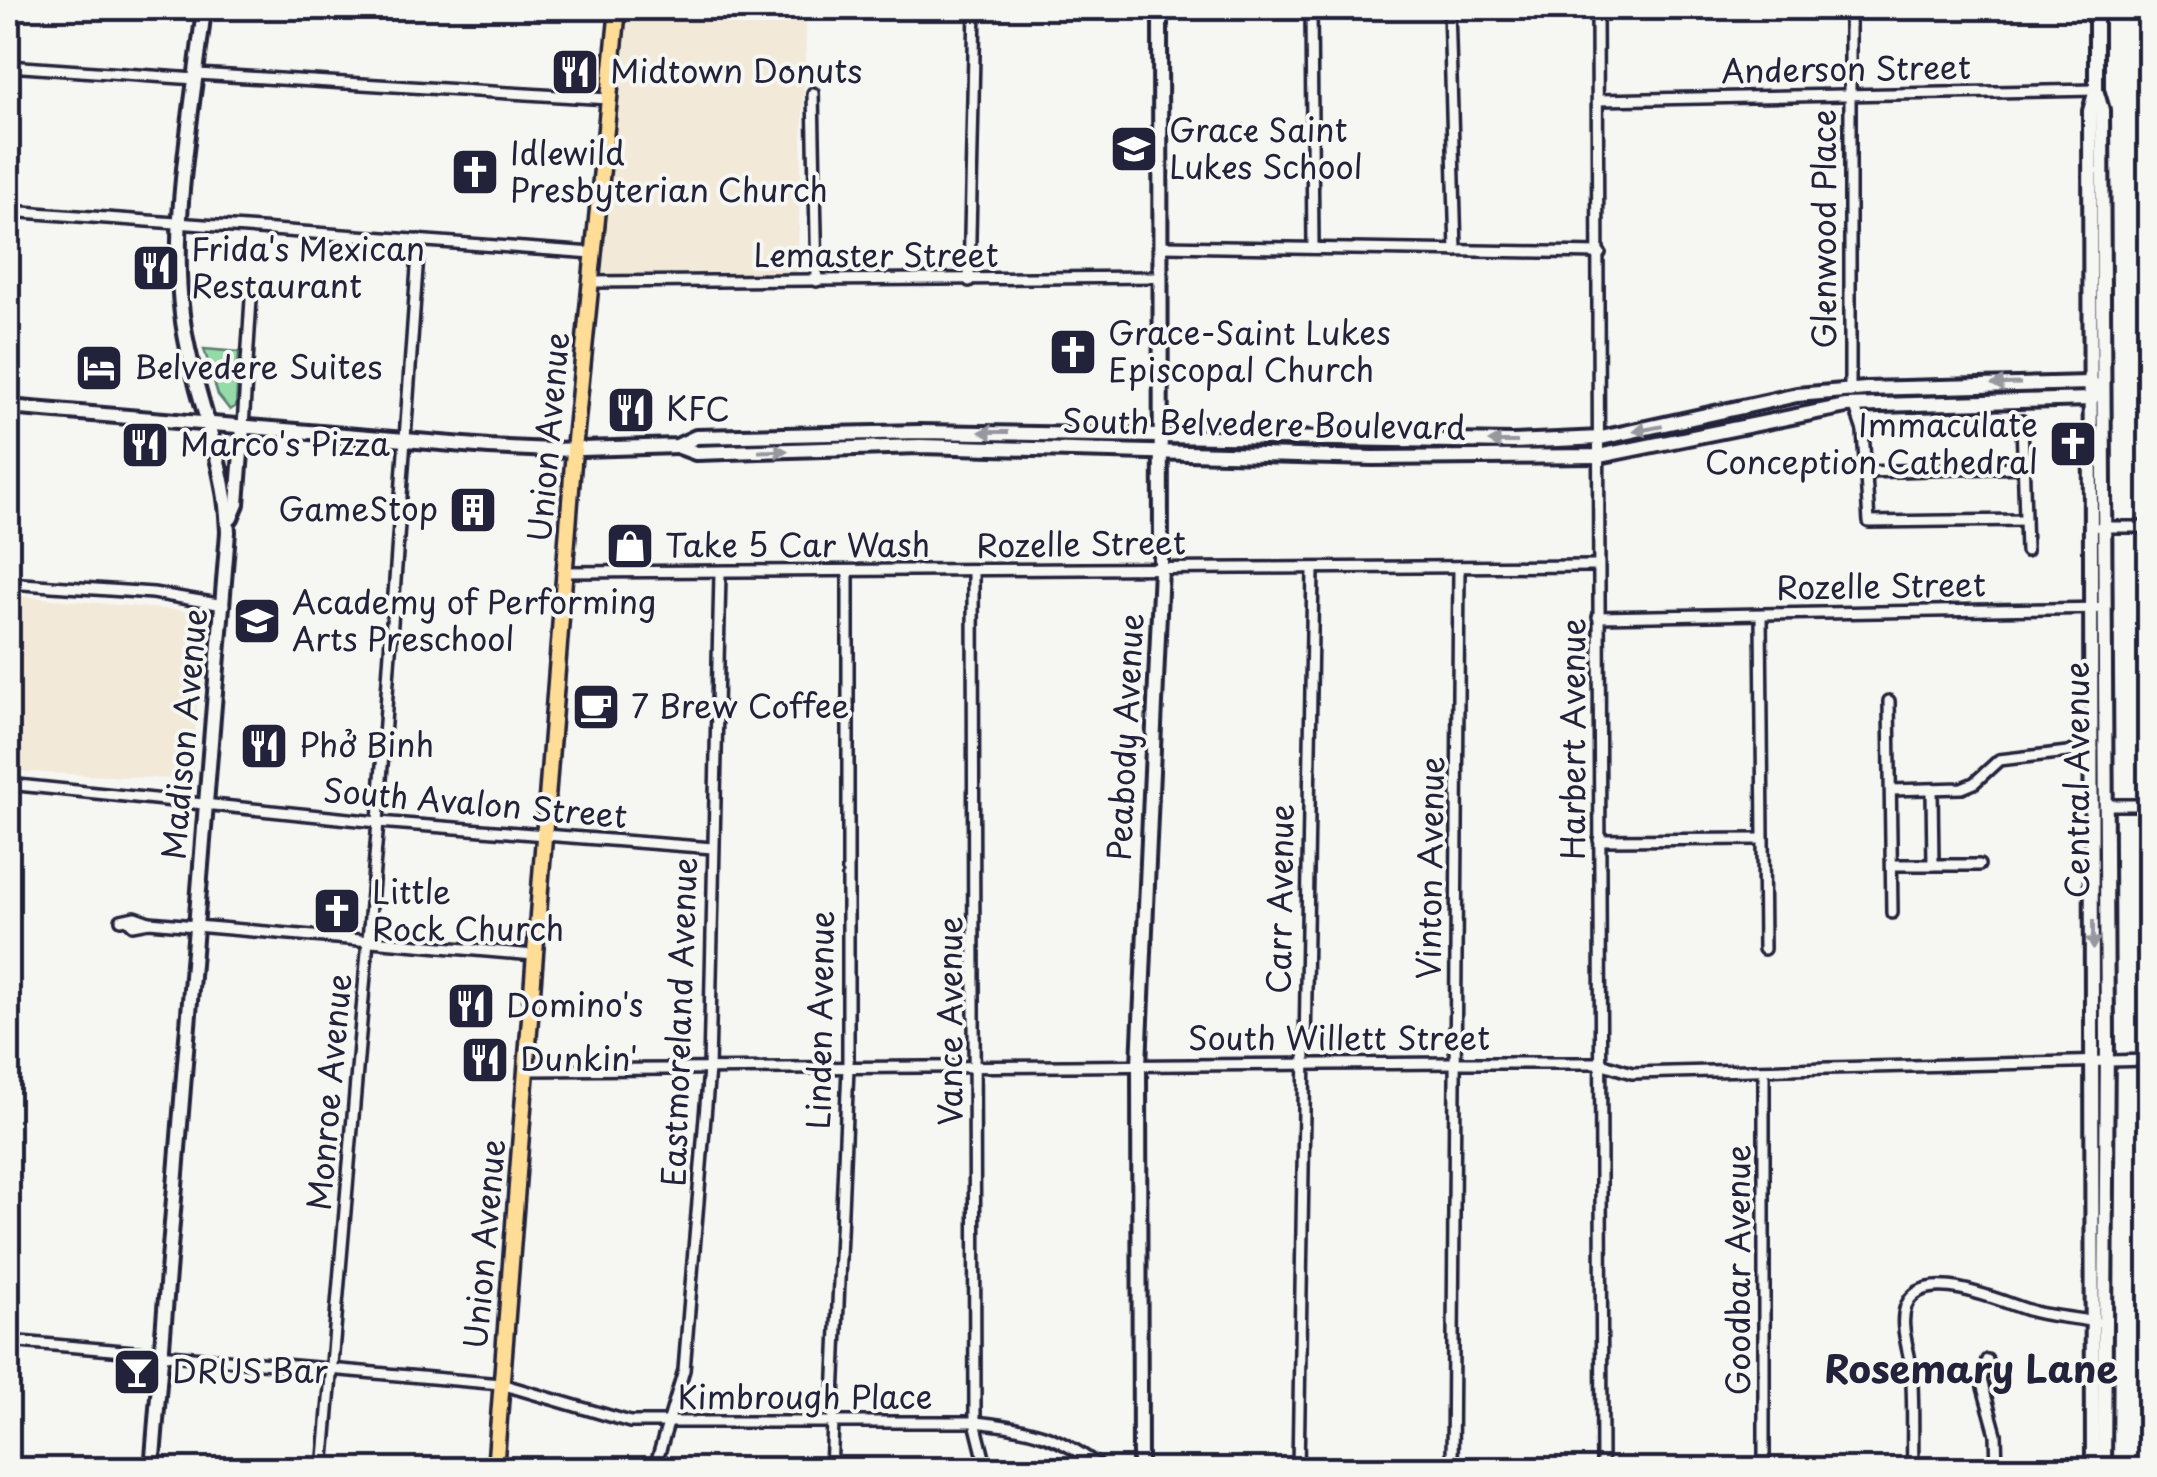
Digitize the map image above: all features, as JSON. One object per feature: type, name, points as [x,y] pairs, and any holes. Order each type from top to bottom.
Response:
[{"type":"main road","name":"Union Avenue","points":[[494,1470],[574,450],[618,8]]},
{"type":"street","name":"Madison Avenue","points":[[152,1470],[228,525],[226,492],[184,328],[179,278],[204,8]]},
{"type":"street","points":[[960,8],[975,8],[969,281]]},
{"type":"street","name":"Peabody Avenue","points":[[1140,1470],[1139,1065],[1161,568],[1160,8]]},
{"type":"street","points":[[1311,8],[1313,248]]},
{"type":"street","points":[[1449,8],[1456,251]]},
{"type":"street","name":"Harbert Avenue","points":[[1596,8],[1602,1470]]},
{"type":"street","name":"Glenwood Place","points":[[1850,8],[1851,399],[1863,431],[1870,522],[2025,520]]},
{"type":"street","name":"Central Avenue","points":[[2093,1470],[2099,1061],[2096,385],[2102,110],[2096,90],[2096,8]]},
{"type":"street","points":[[8,66],[609,100]]},
{"type":"street","name":"Anderson Street","points":[[1598,100],[2096,90]]},
{"type":"street","points":[[814,93],[817,281]]},
{"type":"street","points":[[8,210],[593,254]]},
{"type":"street","name":"Monroe Avenue","points":[[323,1470],[378,822],[419,240]]},
{"type":"street","points":[[1163,246],[1600,252]]},
{"type":"street","name":"Lemaster Street","points":[[590,282],[1161,277]]},
{"type":"street","points":[[228,525],[237,504],[251,299]]},
{"type":"street","points":[[2091,398],[2096,385]]},
{"type":"street","name":"South Belvedere Boulevard","points":[[677,446],[696,454],[920,446],[1374,458],[1598,456],[1851,399],[2096,385]]},
{"type":"street","name":"South Belvedere Boulevard","points":[[8,408],[404,441],[574,450],[677,446],[696,437],[762,436],[1162,434],[1512,442],[1600,438],[1798,396],[2091,398]]},
{"type":"street","name":"Central Avenue","points":[[2091,398],[2098,527]]},
{"type":"street","points":[[2022,421],[2026,550]]},
{"type":"street","points":[[1374,439],[1374,458]]},
{"type":"street","points":[[1866,472],[2023,467]]},
{"type":"street","points":[[2098,527],[2150,527]]},
{"type":"street","name":"Rozelle Street","points":[[565,572],[1598,566]]},
{"type":"street","name":"Vinton Avenue","points":[[1452,1470],[1459,567]]},
{"type":"street","name":"Carr Avenue","points":[[1298,1470],[1313,570]]},
{"type":"street","name":"Eastmoreland Avenue","points":[[654,1470],[684,1370],[709,1069],[720,572]]},
{"type":"street","name":"Linden Avenue","points":[[831,1470],[848,1068],[848,572]]},
{"type":"street","name":"Vance Avenue","points":[[974,572],[976,1422],[987,1470]]},
{"type":"street","points":[[8,583],[153,593],[224,605]]},
{"type":"street","name":"Rozelle Street","points":[[1598,617],[2098,608]]},
{"type":"street","points":[[1761,614],[1764,949]]},
{"type":"street","points":[[1889,701],[1892,913]]},
{"type":"street","points":[[1891,790],[1932,790],[1974,783],[2000,760],[2099,749]]},
{"type":"street","name":"South Avalon Street","points":[[8,784],[234,809],[713,848]]},
{"type":"street","points":[[1932,790],[1934,865]]},
{"type":"street","points":[[2099,805],[2150,805]]},
{"type":"street","points":[[1599,840],[1762,839]]},
{"type":"street","points":[[1892,865],[1979,864]]},
{"type":"street","points":[[125,920],[534,955]]},
{"type":"street","name":"South Willett Street","points":[[527,1070],[1454,1062],[1600,1063],[1632,1073],[2150,1060]]},
{"type":"street","name":"Goodbar Avenue","points":[[1764,1070],[1764,1470]]},
{"type":"street","points":[[1913,1470],[1911,1367],[1904,1323],[1906,1305],[1918,1292],[1930,1286],[1952,1288],[2038,1313],[2098,1322]]},
{"type":"street","name":"Central Avenue","points":[[2098,1322],[2104,1470]]},
{"type":"street","name":"Kimbrough Place","points":[[8,1341],[501,1384],[604,1418],[667,1424],[976,1422],[1029,1428],[1071,1444],[1104,1470]]},
{"type":"street","points":[[1987,1360],[1981,1380],[1996,1434],[1997,1470]]},
{"type":"shaded area","points":[[607,8],[807,8],[797,278],[591,280]]},
{"type":"shaded area","points":[[8,595],[196,612],[203,617],[192,780],[8,771]]},
{"type":"green space","points":[[204,349],[239,352],[236,406],[230,410],[218,395]]},
{"type":"place","name":"Midtown Donuts","points":[[575,72]]},
{"type":"place","name":"Grace Saint Lukes School","points":[[1134,149]]},
{"type":"place","name":"Idlewild Presbyterian Church","points":[[475,172]]},
{"type":"place","name":"Frida's Mexican Restaurant","points":[[156,268]]},
{"type":"place","name":"Grace-Saint Lukes Episcopal Church","points":[[1073,352]]},
{"type":"place","name":"Belvedere Suites","points":[[99,368]]},
{"type":"place","name":"KFC","points":[[631,410]]},
{"type":"place","name":"Immaculate Conception Cathedral","points":[[2073,444]]},
{"type":"place","name":"Marco's Pizza","points":[[145,445]]},
{"type":"place","name":"GameStop","points":[[473,510]]},
{"type":"place","name":"Take 5 Car Wash","points":[[630,546]]},
{"type":"place","name":"Academy of Performing Arts Preschool","points":[[257,621]]},
{"type":"place","name":"7 Brew Coffee","points":[[596,707]]},
{"type":"place","name":"Phở Binh","points":[[264,746]]},
{"type":"place","name":"Little Rock Church","points":[[337,911]]},
{"type":"place","name":"Domino's","points":[[471,1006]]},
{"type":"place","name":"Dunkin'","points":[[485,1060]]},
{"type":"place","name":"DRUS Bar","points":[[137,1372]]},
{"type":"district","name":"Rosemary Lane","points":[[1971,1370]]}]
